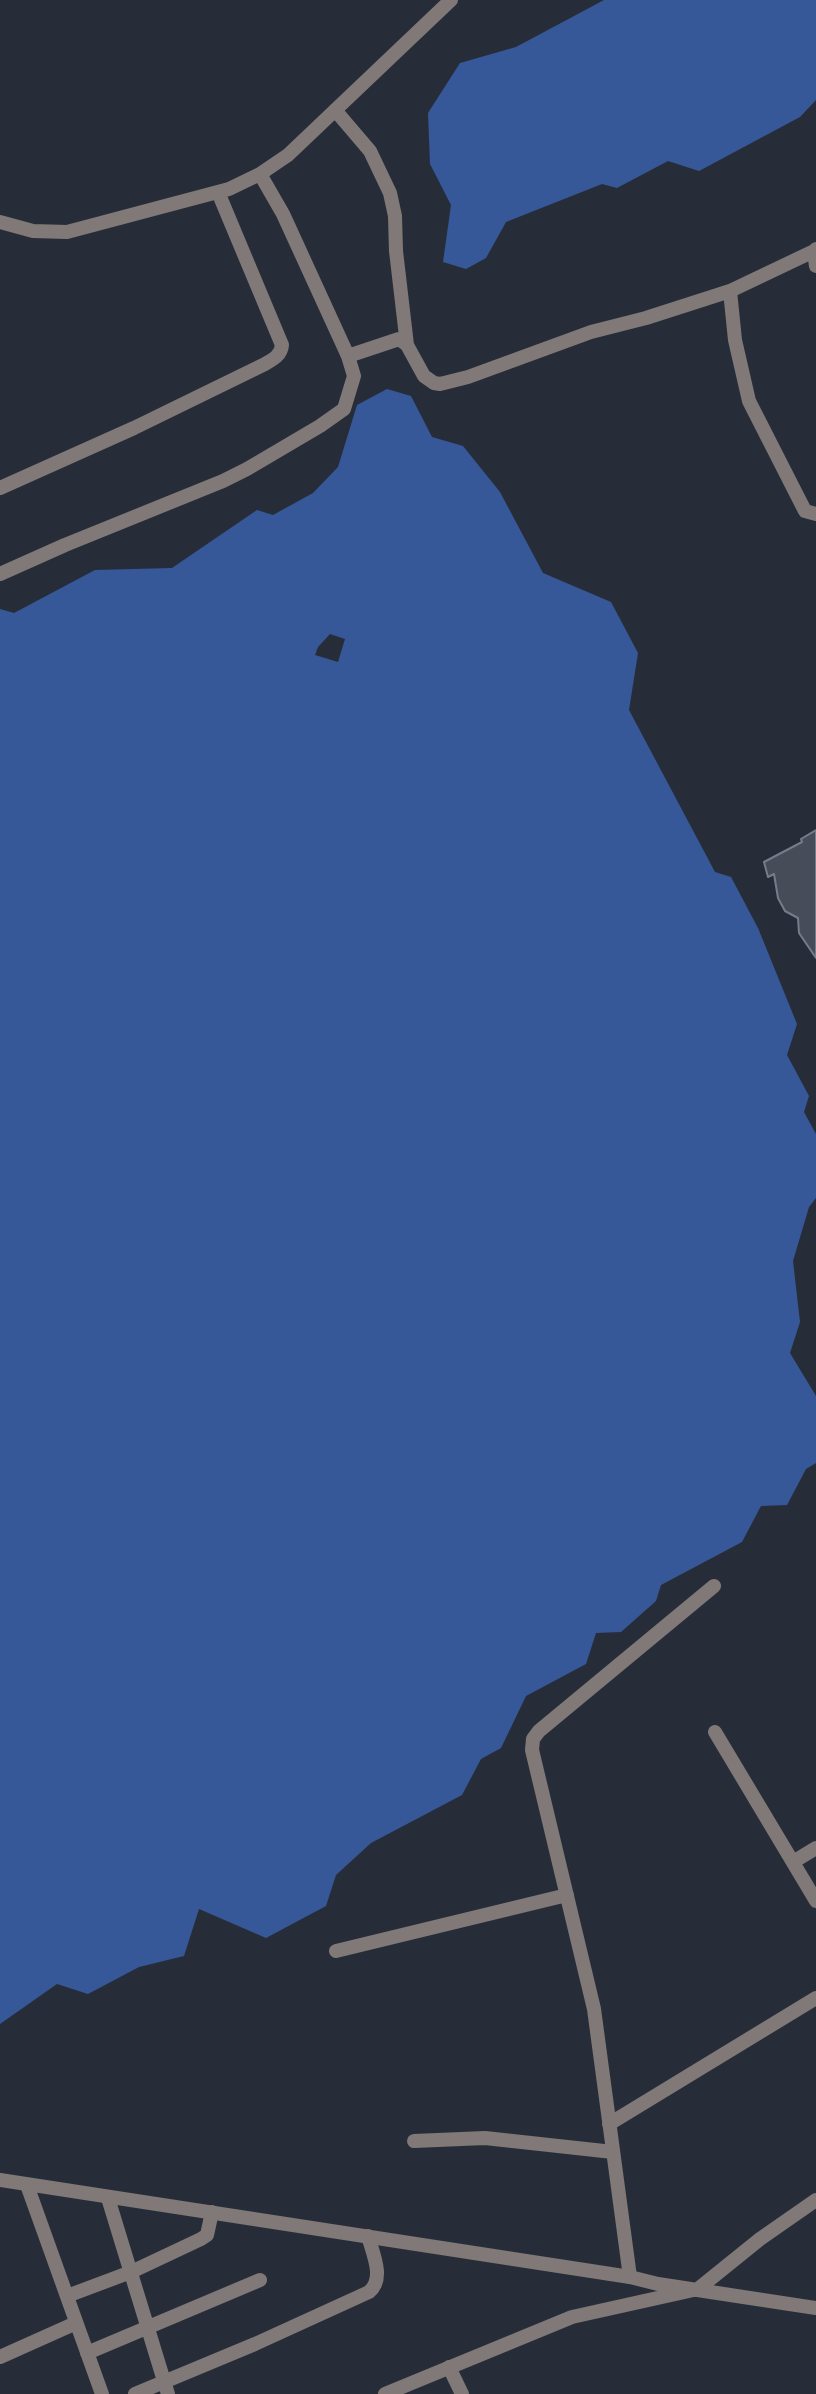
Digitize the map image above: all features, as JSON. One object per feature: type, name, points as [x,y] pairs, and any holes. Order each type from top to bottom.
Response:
[{"type":"street","points":[[0,222],[33,231],[67,232],[218,192],[260,174],[288,155],[451,0]]},
{"type":"street","points":[[335,110],[370,151],[390,193],[396,216],[396,251],[407,345]]},
{"type":"street","points":[[0,574],[223,481],[320,426],[344,409],[354,376],[348,356],[282,214],[260,174]]},
{"type":"street","points":[[0,488],[134,428],[276,358],[282,345],[218,192]]},
{"type":"street","points":[[348,356],[395,339],[404,341],[424,376],[440,384],[468,377],[591,332],[730,292],[815,255]]},
{"type":"street","points":[[730,292],[735,340],[749,401],[805,511],[816,514]]},
{"type":"street","points":[[630,2277],[594,2009],[532,1750],[533,1739],[539,1731],[714,1586]]},
{"type":"street","points":[[715,1732],[816,1900]]},
{"type":"street","points":[[793,1862],[816,1848]]},
{"type":"street","points":[[336,1951],[567,1895]]},
{"type":"street","points":[[609,2124],[816,1998]]},
{"type":"street","points":[[414,2141],[485,2138],[613,2152]]},
{"type":"street","points":[[0,2180],[816,2308]]},
{"type":"street","points":[[27,2185],[102,2394]]},
{"type":"street","points":[[108,2198],[166,2388]]},
{"type":"street","points":[[385,2394],[572,2317],[698,2289],[760,2239],[816,2200]]},
{"type":"street","points":[[66,2296],[131,2272],[201,2239],[207,2235],[212,2212]]},
{"type":"street","points":[[135,2394],[166,2388],[369,2292],[378,2282],[378,2275],[368,2236]]},
{"type":"street","points":[[87,2353],[260,2280]]},
{"type":"street","points":[[0,2357],[76,2323]]},
{"type":"street","points":[[449,2367],[462,2394]]},
{"type":"water","points":[[604,0],[816,0],[816,100],[800,117],[699,171],[668,161],[617,188],[602,184],[506,222],[486,258],[466,269],[443,262],[451,205],[430,164],[428,113],[460,63],[516,47]]},
{"type":"water","points":[[387,389],[411,396],[432,437],[463,446],[500,492],[543,573],[611,602],[638,653],[629,710],[715,872],[731,877],[758,928],[797,1024],[787,1055],[809,1096],[804,1112],[816,1134],[816,1198],[809,1207],[793,1261],[800,1322],[790,1353],[816,1396],[816,1463],[806,1469],[787,1505],[761,1506],[742,1542],[661,1585],[656,1601],[621,1632],[596,1633],[586,1664],[526,1696],[501,1748],[481,1759],[462,1795],[371,1843],[336,1875],[326,1906],[266,1938],[199,1909],[184,1956],[139,1967],[88,1994],[57,1984],[0,2024],[0,609],[14,613],[95,570],[172,568],[257,510],[273,515],[313,493],[338,467],[357,405]],"holes":[[[330,634],[345,639],[338,662],[315,655],[318,647]]]},
{"type":"building","points":[[816,830],[816,958],[799,933],[798,918],[785,911],[778,898],[774,874],[768,877],[764,862],[802,842],[801,839]]}]
